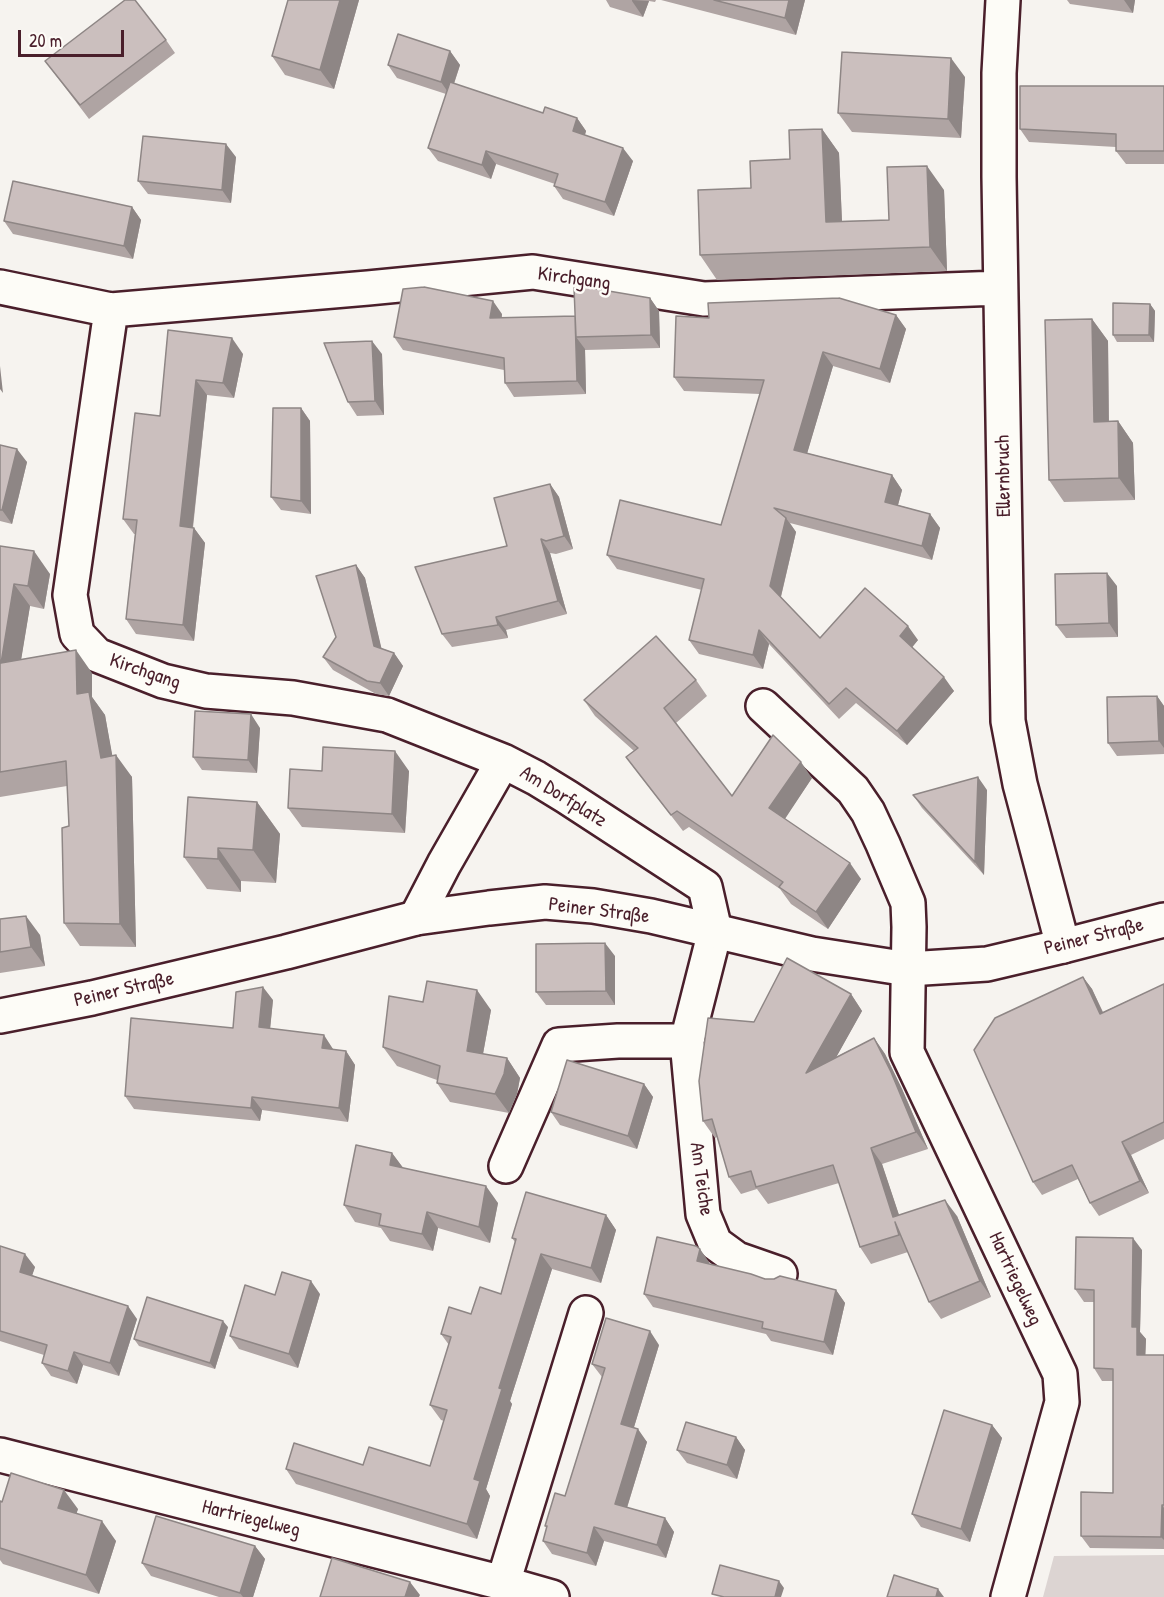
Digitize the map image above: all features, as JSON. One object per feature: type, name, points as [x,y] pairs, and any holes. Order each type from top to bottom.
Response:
[{"type":"street","name":"Ellernbruch","points":[[1003,0],[999,73],[1000,288],[1008,721],[1020,784],[1063,946]]},
{"type":"street","name":"Kirchgang","points":[[0,287],[111,310],[533,272],[704,299],[1000,288]]},
{"type":"street","name":"Kirchgang","points":[[111,310],[70,595],[77,634],[97,655],[163,681],[206,691],[292,698],[387,715],[503,761]]},
{"type":"street","name":"Hartriegelweg","points":[[763,706],[853,790],[868,812],[883,844],[908,903],[907,1052],[1060,1374],[1062,1402],[1008,1597]]},
{"type":"street","name":"Am Dorfplatz","points":[[416,918],[503,761],[536,778],[705,887],[715,932]]},
{"type":"street","name":"Peiner Straße","points":[[0,1016],[92,998],[286,952],[416,918],[545,903],[593,906],[651,916],[812,954],[908,969],[987,964],[1164,920]]},
{"type":"street","name":"Am Teiche","points":[[715,932],[687,1041],[703,1214],[715,1242],[737,1259],[780,1274]]},
{"type":"street","points":[[506,1166],[559,1046],[618,1041],[687,1041]]},
{"type":"street","points":[[503,1583],[586,1312]]},
{"type":"street","name":"Hartriegelweg","points":[[0,1455],[552,1597]]},
{"type":"shaded area","points":[[1164,1555],[1164,1597],[1043,1597],[1054,1556]]},
{"type":"building","points":[[125,0],[135,0],[166,40],[80,105],[45,61]]},
{"type":"building","points":[[288,0],[340,0],[320,70],[272,56]]},
{"type":"building","points":[[714,0],[789,0],[785,18]]},
{"type":"building","points":[[398,34],[450,51],[441,82],[388,65]]},
{"type":"building","points":[[842,52],[951,58],[948,119],[838,113]]},
{"type":"building","points":[[450,82],[543,113],[545,107],[577,118],[573,131],[623,148],[605,202],[554,186],[558,174],[486,151],[482,165],[428,148]]},
{"type":"building","points":[[1020,86],[1164,86],[1164,151],[1116,151],[1116,134],[1020,129]]},
{"type":"building","points":[[822,129],[826,222],[889,220],[887,167],[927,166],[930,247],[700,255],[698,190],[751,188],[750,161],[790,159],[789,130]]},
{"type":"building","points":[[143,136],[226,144],[222,190],[138,181]]},
{"type":"building","points":[[13,181],[132,207],[124,246],[4,221]]},
{"type":"building","points":[[424,287],[493,301],[490,318],[575,316],[577,381],[505,383],[504,358],[394,337],[403,289]]},
{"type":"building","points":[[585,287],[650,298],[651,335],[576,337],[574,288]]},
{"type":"building","points":[[839,298],[896,315],[880,369],[823,352],[794,450],[892,475],[885,502],[930,514],[922,546],[774,508],[786,518],[770,586],[820,638],[865,588],[908,626],[900,636],[944,677],[897,731],[846,688],[829,704],[759,630],[753,655],[689,640],[704,579],[607,555],[620,500],[721,525],[764,380],[674,377],[676,316],[709,318],[708,303]]},
{"type":"building","points":[[1113,303],[1150,304],[1149,335],[1113,335]]},
{"type":"building","points":[[1092,319],[1094,422],[1118,421],[1119,478],[1049,480],[1045,320]]},
{"type":"building","points":[[168,330],[232,338],[223,383],[196,380],[180,526],[194,528],[183,625],[126,619],[137,520],[123,519],[135,413],[160,416]]},
{"type":"building","points":[[372,341],[375,401],[348,402],[324,343]]},
{"type":"building","points":[[273,408],[301,408],[301,501],[271,497]]},
{"type":"building","points":[[0,445],[17,449],[2,510],[0,510]]},
{"type":"building","points":[[550,484],[564,536],[546,541],[541,539],[558,601],[496,617],[498,625],[442,634],[415,567],[507,546],[494,498]]},
{"type":"building","points":[[0,546],[34,551],[28,586],[14,584],[1,663],[76,650],[77,694],[89,692],[101,758],[116,755],[120,924],[64,923],[62,828],[69,826],[66,761],[0,772]]},
{"type":"building","points":[[356,565],[374,646],[394,653],[380,683],[367,681],[323,657],[336,637],[316,576]]},
{"type":"building","points":[[1107,573],[1109,623],[1056,625],[1055,574]]},
{"type":"building","points":[[656,636],[696,680],[664,708],[732,796],[773,735],[801,762],[769,808],[850,863],[816,912],[779,887],[783,882],[677,811],[671,815],[626,757],[638,748],[584,700]]},
{"type":"building","points":[[1157,696],[1159,741],[1108,743],[1107,697]]},
{"type":"building","points":[[195,711],[251,714],[248,760],[193,757]]},
{"type":"building","points":[[323,747],[395,751],[392,814],[288,808],[290,769],[322,771]]},
{"type":"building","points":[[978,777],[975,862],[913,795]]},
{"type":"building","points":[[188,797],[257,802],[253,850],[218,848],[218,859],[184,857]]},
{"type":"building","points":[[26,916],[31,947],[0,952],[0,919]]},
{"type":"building","points":[[605,943],[606,991],[536,992],[536,944]]},
{"type":"building","points":[[787,958],[851,994],[806,1073],[874,1038],[916,1132],[871,1148],[893,1217],[945,1200],[980,1281],[929,1302],[895,1222],[899,1235],[860,1247],[833,1165],[756,1187],[751,1171],[729,1177],[712,1119],[703,1121],[699,1081],[708,1018],[754,1022]]},
{"type":"building","points":[[1083,977],[1100,1014],[1164,984],[1164,1122],[1122,1142],[1140,1181],[1090,1203],[1072,1165],[1033,1182],[974,1050],[995,1018]]},
{"type":"building","points":[[427,981],[477,990],[467,1051],[507,1058],[504,1074],[495,1094],[437,1083],[440,1066],[383,1047],[389,996],[423,1002]]},
{"type":"building","points":[[263,987],[259,1027],[324,1035],[322,1048],[346,1051],[339,1108],[252,1097],[251,1108],[125,1096],[131,1018],[233,1028],[236,992]]},
{"type":"building","points":[[567,1060],[644,1084],[628,1136],[551,1112]]},
{"type":"building","points":[[356,1145],[392,1153],[390,1165],[486,1186],[479,1227],[427,1212],[422,1234],[379,1225],[381,1214],[344,1205]]},
{"type":"building","points":[[526,1192],[606,1215],[591,1268],[541,1254],[499,1388],[502,1389],[474,1479],[480,1481],[467,1524],[286,1469],[294,1443],[363,1465],[369,1447],[430,1466],[447,1410],[430,1405],[451,1337],[441,1334],[449,1307],[471,1314],[480,1287],[501,1294],[516,1239],[512,1238]]},
{"type":"building","points":[[657,1237],[696,1246],[700,1249],[697,1261],[765,1279],[780,1276],[836,1290],[824,1342],[762,1328],[763,1322],[644,1294]]},
{"type":"building","points":[[1076,1237],[1133,1238],[1132,1327],[1137,1327],[1137,1355],[1164,1355],[1164,1505],[1162,1505],[1161,1537],[1081,1536],[1081,1492],[1113,1493],[1113,1369],[1094,1368],[1094,1290],[1075,1289]]},
{"type":"building","points":[[0,1246],[25,1254],[20,1272],[128,1306],[110,1363],[74,1352],[68,1371],[42,1363],[47,1345],[0,1331]]},
{"type":"building","points":[[282,1272],[311,1281],[289,1354],[230,1336],[245,1285],[275,1295]]},
{"type":"building","points":[[147,1297],[223,1321],[210,1363],[134,1339]]},
{"type":"building","points":[[606,1318],[650,1331],[621,1424],[638,1429],[615,1504],[665,1518],[657,1545],[594,1527],[587,1553],[543,1541],[555,1493],[565,1496],[605,1368],[592,1364]]},
{"type":"building","points":[[944,1410],[992,1425],[961,1529],[912,1514]]},
{"type":"building","points":[[686,1422],[736,1437],[727,1465],[677,1450]]},
{"type":"building","points":[[11,1473],[64,1490],[58,1508],[102,1521],[86,1575],[0,1548],[0,1501],[2,1502]]},
{"type":"building","points":[[156,1516],[255,1546],[240,1593],[142,1563]]},
{"type":"building","points":[[332,1558],[410,1582],[405,1597],[320,1597]]},
{"type":"building","points":[[720,1565],[779,1581],[775,1597],[724,1597],[712,1594]]},
{"type":"building","points":[[894,1575],[938,1589],[936,1597],[887,1597]]}]
